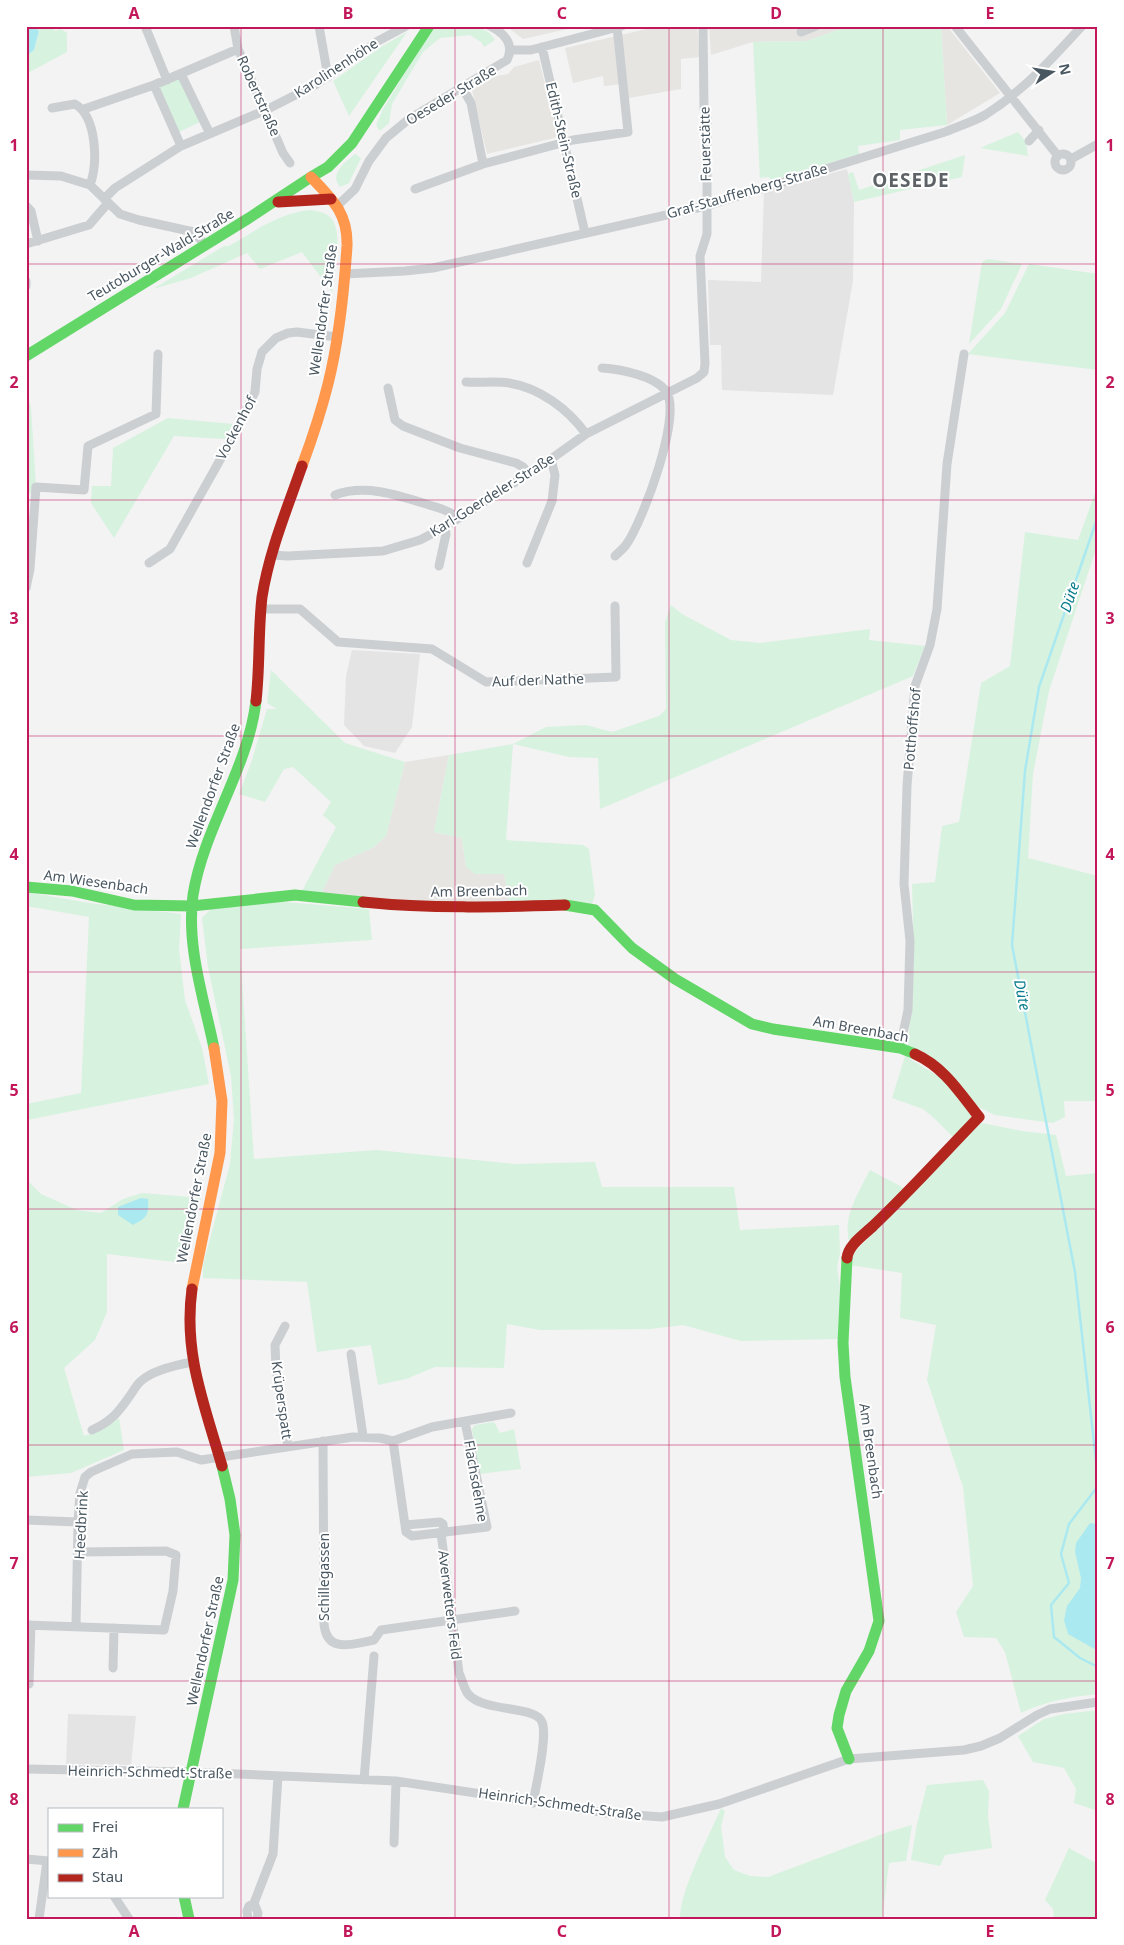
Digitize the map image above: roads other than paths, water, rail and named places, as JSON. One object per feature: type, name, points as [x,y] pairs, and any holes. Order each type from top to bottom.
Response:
[{"type":"main road","points":[[311,177],[321,161],[350,130],[416,26]]},
{"type":"main road","name":"Teutoburger-Wald-Straße","points":[[26,356],[274,203],[328,167],[352,143],[429,26]]},
{"type":"main road","name":"Wellendorfer Straße","points":[[183,1808],[227,1614],[234,1569],[235,1537],[232,1506],[221,1457],[199,1393],[192,1362],[190,1320],[193,1282],[218,1164],[222,1132],[222,1099],[216,1053],[199,985],[192,945],[192,906],[202,861],[243,756],[252,723],[259,677],[261,609],[271,554],[327,388],[337,337],[347,228],[345,219],[334,202],[311,177]]},
{"type":"main road","points":[[274,203],[334,202]]},
{"type":"main road","name":"Am Wiesenbach","points":[[26,887],[72,892],[134,905],[192,906]]},
{"type":"main road","name":"Am Breenbach","points":[[192,906],[295,896],[415,907],[460,908],[572,905],[595,910],[632,948],[675,979],[741,1019],[773,1029],[900,1048],[926,1059],[944,1072],[979,1117],[890,1210],[854,1243],[847,1254],[843,1343],[845,1377],[879,1621],[869,1651],[846,1691],[839,1715],[837,1728],[850,1759]]},
{"type":"main road","points":[[184,1898],[189,1919]]},
{"type":"street","points":[[145,26],[167,80]]},
{"type":"street","name":"Robertstraße","points":[[234,26],[238,49],[290,163]]},
{"type":"street","points":[[319,26],[328,77]]},
{"type":"street","name":"Karolinenhöhe","points":[[26,244],[89,225],[115,188],[181,146],[266,110],[328,77],[393,29],[406,26]]},
{"type":"street","points":[[415,189],[483,164],[565,143],[628,132],[620,27],[520,51],[510,50],[506,38],[490,26]]},
{"type":"street","name":"Feuerstätte","points":[[698,378],[704,372],[705,363],[700,256],[707,234],[706,184],[708,174],[707,116],[704,109],[703,26]]},
{"type":"street","points":[[801,32],[816,26]]},
{"type":"street","points":[[955,26],[1058,156]]},
{"type":"street","name":"Graf-Stauffenberg-Straße","points":[[344,274],[434,268],[706,206],[945,132],[983,116],[1012,97],[1043,69],[1082,26]]},
{"type":"street","name":"Edith-Stein-Straße","points":[[542,47],[585,233]]},
{"type":"street","points":[[84,109],[167,80],[238,49]]},
{"type":"street","name":"Oeseder Straße","points":[[334,202],[355,189],[369,161],[386,138],[409,119],[504,63],[509,56],[510,50]]},
{"type":"street","points":[[181,74],[210,134]]},
{"type":"street","points":[[154,85],[181,146]]},
{"type":"street","points":[[462,87],[471,103],[483,164]]},
{"type":"street","points":[[52,108],[75,104],[84,109],[94,136],[90,184]]},
{"type":"street","points":[[1029,141],[1039,130]]},
{"type":"street","points":[[1071,159],[1098,144]]},
{"type":"street","points":[[1058,156],[1065,154],[1071,159]]},
{"type":"street","points":[[1058,156],[1055,163],[1057,168],[1062,170],[1070,167],[1071,159]]},
{"type":"street","points":[[26,175],[62,176],[90,184],[120,214],[194,232],[205,245]]},
{"type":"street","points":[[26,206],[31,211],[38,241]]},
{"type":"street","points":[[26,281],[26,286]]},
{"type":"street","name":"Vockenhof","points":[[149,563],[170,549],[229,444],[256,392],[257,369],[262,352],[276,338],[288,333],[297,332],[337,337]]},
{"type":"street","points":[[26,588],[30,569],[36,487],[84,490],[88,446],[156,414],[158,354]]},
{"type":"street","name":"Potthoffshof","points":[[900,1048],[905,1030],[910,940],[904,884],[907,786],[914,686],[930,645],[937,609],[947,464],[964,354]]},
{"type":"street","points":[[602,368],[616,368],[656,383],[667,392],[669,403],[670,424],[658,471],[639,519],[626,544],[615,556]]},
{"type":"street","name":"Karl-Goerdeler-Straße","points":[[271,554],[288,556],[383,551],[420,540],[445,527],[586,434],[698,378]]},
{"type":"street","points":[[466,382],[509,383],[533,390],[556,403],[586,434]]},
{"type":"street","points":[[388,388],[395,420],[403,426],[460,448],[516,463],[528,472]]},
{"type":"street","points":[[527,563],[552,501],[555,475],[550,459]]},
{"type":"street","points":[[335,495],[346,491],[382,491],[442,509],[451,513],[456,519]]},
{"type":"street","points":[[440,566],[446,534],[445,527]]},
{"type":"street","name":"Auf der Nathe","points":[[261,609],[300,609],[338,642],[432,649],[486,682],[616,677],[615,606]]},
{"type":"street","name":"Krüperspatt","points":[[285,1326],[275,1345],[276,1369],[288,1447]]},
{"type":"street","points":[[351,1354],[363,1436]]},
{"type":"street","points":[[92,1430],[107,1423],[121,1410],[140,1381],[149,1375],[179,1364],[192,1362]]},
{"type":"street","name":"Flachsdehne","points":[[393,1441],[432,1427],[511,1414]]},
{"type":"street","name":"Flachsdehne","points":[[443,1533],[487,1527],[464,1422]]},
{"type":"street","points":[[221,1457],[363,1436],[393,1441]]},
{"type":"street","name":"Schillegassen","points":[[323,1441],[325,1632],[328,1640],[344,1645],[374,1640],[381,1630],[451,1620]]},
{"type":"street","name":"Averwetters Feld","points":[[393,1441],[406,1532],[412,1536],[443,1533],[451,1620],[459,1673],[468,1694],[481,1703],[536,1715],[542,1721],[544,1735],[533,1803]]},
{"type":"street","name":"Heedbrink","points":[[76,1626],[79,1552],[78,1522],[80,1493],[85,1477],[91,1472],[132,1454],[177,1452],[201,1460],[221,1457]]},
{"type":"street","points":[[26,1520],[78,1522]]},
{"type":"street","points":[[29,1684],[29,1625],[164,1630],[173,1591],[176,1555],[166,1551],[79,1552]]},
{"type":"street","points":[[451,1620],[515,1611]]},
{"type":"street","points":[[113,1668],[114,1628]]},
{"type":"street","points":[[364,1780],[374,1656]]},
{"type":"street","name":"Heinrich-Schmedt-Straße","points":[[26,1769],[191,1772],[396,1781],[533,1803],[607,1813],[662,1817],[720,1804],[850,1759],[964,1750],[981,1746],[1000,1738],[1050,1709],[1098,1702]]},
{"type":"street","points":[[248,1919],[246,1911],[249,1906],[254,1904],[273,1854],[278,1776]]},
{"type":"street","points":[[394,1843],[396,1781]]},
{"type":"street","points":[[26,1859],[48,1861],[39,1919]]},
{"type":"street","points":[[115,1898],[129,1919]]},
{"type":"street","points":[[254,1904],[258,1913],[256,1919]]},
{"type":"water","points":[[26,26],[32,26],[39,31],[34,50],[26,56]]},
{"type":"water","points":[[141,1198],[148,1199],[148,1205],[147,1213],[141,1220],[133,1225],[118,1215],[118,1207]]},
{"type":"water","points":[[1090,1523],[1098,1524],[1098,1651],[1068,1634],[1064,1620],[1067,1606],[1080,1588],[1081,1578],[1075,1552],[1076,1543]]},
{"type":"waterway","name":"Düte","points":[[1098,516],[1039,687],[1025,771],[1012,945],[1075,1272],[1098,1479]]},
{"type":"waterway","name":"Düte","points":[[1098,1486],[1069,1524],[1061,1554],[1069,1583],[1051,1605],[1054,1637],[1080,1658],[1098,1667]]},
{"type":"district","name":"OESEDE","points":[[911,180]]}]
